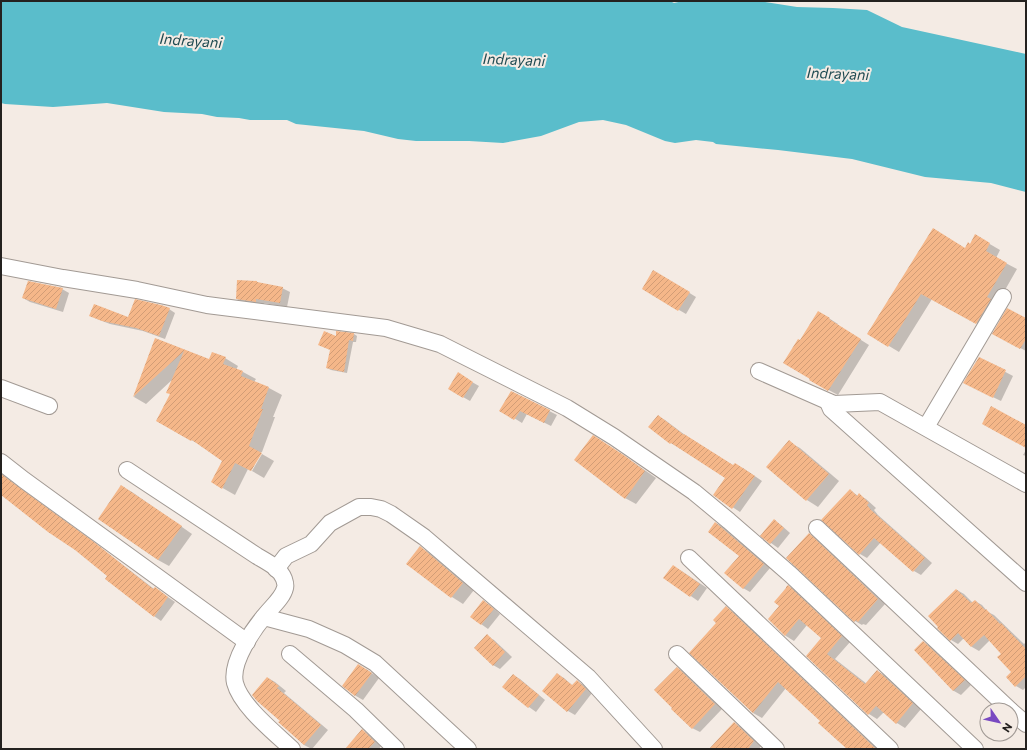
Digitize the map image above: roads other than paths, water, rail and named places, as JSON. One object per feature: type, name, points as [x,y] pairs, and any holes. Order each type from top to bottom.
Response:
[{"type":"street","points":[[1,266],[207,304],[386,328],[440,344],[567,408],[614,437],[694,492],[730,521],[791,575],[975,749]]},
{"type":"street","points":[[926,427],[1003,297]]},
{"type":"street","points":[[759,371],[834,404],[880,402],[1026,484]]},
{"type":"street","points":[[1,388],[49,406]]},
{"type":"street","points":[[828,402],[831,409],[1026,583]]},
{"type":"street","points":[[1,462],[246,642]]},
{"type":"street","points":[[127,470],[282,574],[285,581],[285,588],[279,599],[246,642],[240,653],[235,668],[235,682],[241,697],[251,710],[292,749]]},
{"type":"street","points":[[276,569],[286,556],[311,544],[330,523],[359,507],[381,509],[391,514],[430,542],[588,677],[654,749]]},
{"type":"street","points":[[817,528],[1002,702]]},
{"type":"street","points":[[689,558],[890,749]]},
{"type":"street","points":[[264,617],[309,629],[346,645],[375,663],[468,749]]},
{"type":"street","points":[[290,654],[356,710],[396,749]]},
{"type":"street","points":[[677,654],[776,749]]},
{"type":"water","name":"Indrayani","points":[[1,1],[670,1],[674,3],[683,1],[759,1],[797,7],[867,10],[902,27],[1026,54],[1026,192],[991,183],[925,177],[852,159],[716,144],[713,142],[696,140],[675,143],[665,141],[626,125],[603,120],[579,122],[541,136],[503,143],[469,141],[416,141],[398,139],[364,131],[296,124],[287,120],[250,120],[202,114],[164,112],[107,103],[53,107],[5,104],[1,103]]}]
